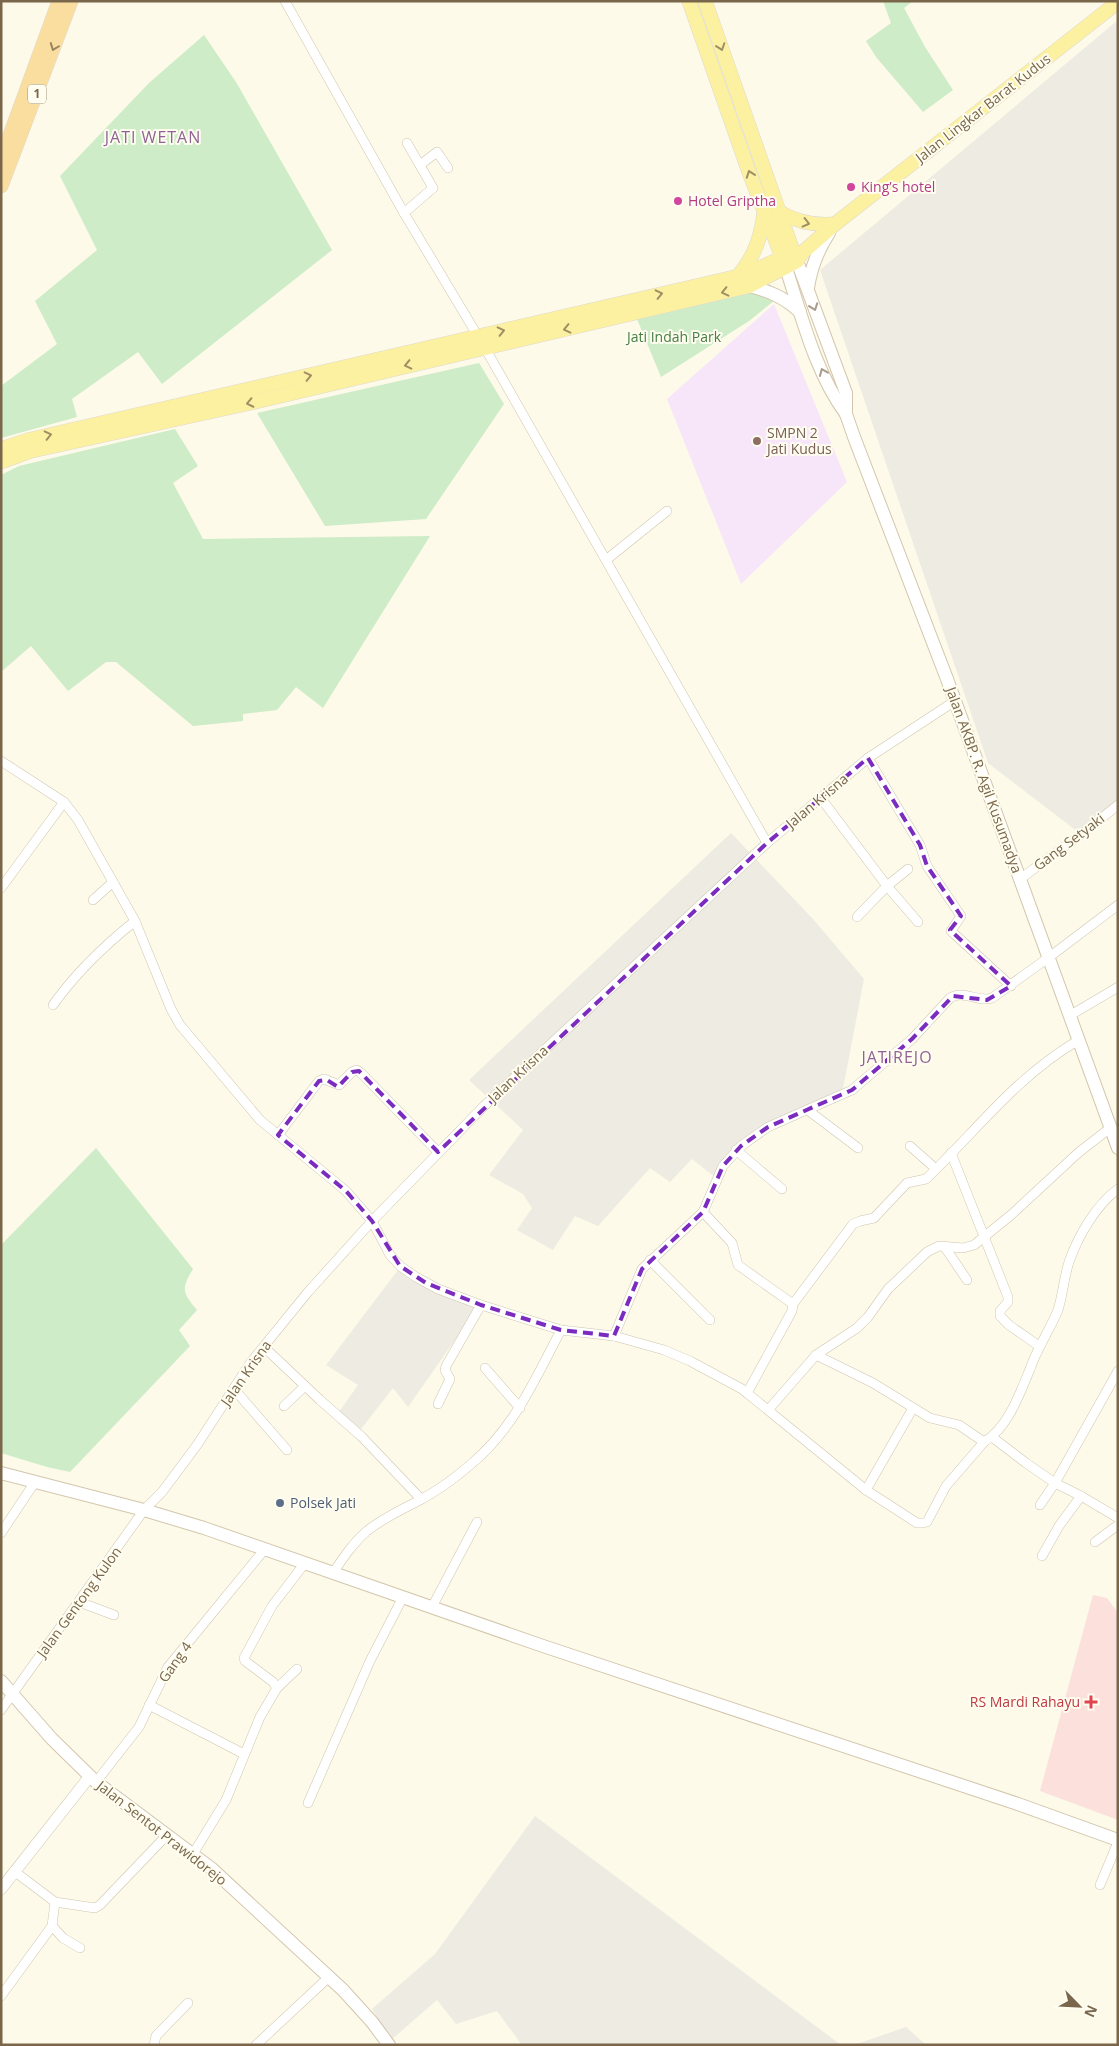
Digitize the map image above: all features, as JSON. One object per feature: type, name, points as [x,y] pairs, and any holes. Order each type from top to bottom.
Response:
[{"type":"highway","name":"1","points":[[1,160],[60,1]]},
{"type":"highway","name":"1","points":[[1,186],[71,1]]},
{"type":"main road","name":"Jalan AKBP. R. Agil Kusumadya","points":[[689,1],[764,213],[808,289],[846,393],[846,414]]},
{"type":"main road","name":"Jalan AKBP. R. Agil Kusumadya","points":[[705,1],[779,212],[792,259],[801,314],[832,393],[846,414],[955,701],[1070,1016],[1077,1041],[1117,1143]]},
{"type":"main road","name":"Jalan Lingkar Barat Kudus","points":[[792,259],[1118,2]]},
{"type":"main road","points":[[779,212],[805,223],[835,224]]},
{"type":"main road","points":[[738,276],[755,252],[761,235],[764,213]]},
{"type":"main road","points":[[808,289],[816,254],[835,224]]},
{"type":"main road","points":[[1,462],[31,451],[263,400],[738,276],[792,259]]},
{"type":"main road","points":[[1,450],[28,440],[748,286],[792,259]]},
{"type":"main road","points":[[748,286],[780,296],[801,314]]},
{"type":"main road","points":[[1,1473],[144,1510],[265,1549],[771,1723],[1018,1804],[1118,1841]]},
{"type":"main road","name":"Jalan Sentot Prawidorejo","points":[[1,1681],[52,1738],[93,1779],[218,1874],[328,1977],[372,2022],[389,2045]]},
{"type":"street","points":[[285,1],[404,213],[482,342],[767,842]]},
{"type":"street","points":[[404,213],[432,188],[407,143]]},
{"type":"street","points":[[420,165],[437,152],[448,168]]},
{"type":"street","points":[[606,560],[667,511]]},
{"type":"street","name":"Jalan Krisna","points":[[144,1510],[162,1492],[197,1445],[264,1346],[308,1292],[372,1221],[491,1099],[767,842],[868,758],[955,701]]},
{"type":"street","points":[[868,758],[920,845],[927,866],[961,916],[951,931],[1010,986]]},
{"type":"street","points":[[1,761],[64,802],[78,820],[135,921],[170,1009],[180,1024],[252,1112],[339,1184],[372,1221],[390,1255],[408,1272],[438,1289],[481,1305],[561,1330],[614,1336],[647,1345],[677,1355],[710,1371],[747,1393],[769,1409],[866,1490],[917,1522],[924,1523],[929,1518],[946,1486],[988,1439],[1014,1406],[1039,1346],[1058,1310],[1066,1273],[1076,1248],[1092,1218],[1118,1189]]},
{"type":"street","points":[[820,797],[887,886],[918,922]]},
{"type":"street","points":[[1,888],[64,802]]},
{"type":"street","name":"Gang Setyaki","points":[[1020,879],[1118,805]]},
{"type":"street","points":[[857,917],[887,886],[908,869]]},
{"type":"street","points":[[93,900],[113,882]]},
{"type":"street","points":[[614,1336],[638,1277],[650,1260],[703,1212],[723,1166],[736,1150],[758,1132],[842,1096],[862,1083],[912,1039],[953,996],[961,995],[987,1000],[1010,986],[1118,905]]},
{"type":"street","points":[[53,1005],[66,987],[115,938],[135,921]]},
{"type":"street","points":[[1070,1016],[1118,987]]},
{"type":"street","points":[[747,1393],[792,1311],[793,1304],[853,1224],[874,1218],[902,1186],[912,1181],[926,1179],[1030,1074],[1051,1056],[1077,1041]]},
{"type":"street","points":[[278,1135],[319,1081],[324,1079],[339,1085],[352,1072],[357,1070],[438,1152]]},
{"type":"street","points":[[809,1111],[858,1148]]},
{"type":"street","points":[[769,1409],[816,1355],[857,1328],[868,1317],[888,1289],[927,1252],[939,1246],[968,1248],[983,1238],[1018,1209],[1078,1152],[1110,1128]]},
{"type":"street","points":[[910,1146],[936,1169]]},
{"type":"street","points":[[736,1150],[782,1189]]},
{"type":"street","points":[[951,1153],[983,1238],[1008,1297],[1008,1302],[1000,1311],[1000,1316],[1008,1325],[1039,1346]]},
{"type":"street","points":[[703,1212],[732,1243],[738,1265],[793,1304]]},
{"type":"street","points":[[944,1246],[967,1280]]},
{"type":"street","points":[[650,1260],[710,1320]]},
{"type":"street","points":[[438,1404],[450,1379],[445,1370],[446,1366],[481,1305]]},
{"type":"street","points":[[333,1573],[345,1555],[365,1533],[388,1516],[421,1499],[470,1466],[495,1442],[520,1408],[561,1330]]},
{"type":"street","points":[[264,1346],[362,1437],[421,1499]]},
{"type":"street","points":[[816,1355],[873,1383],[930,1418],[959,1425],[988,1439],[1055,1483],[1082,1496],[1118,1518]]},
{"type":"street","points":[[485,1368],[520,1408]]},
{"type":"street","points":[[1040,1505],[1055,1483],[1117,1372]]},
{"type":"street","points":[[284,1406],[305,1386]]},
{"type":"street","points":[[234,1389],[287,1450]]},
{"type":"street","points":[[866,1490],[913,1408]]},
{"type":"street","points":[[1,1533],[35,1482]]},
{"type":"street","points":[[1042,1556],[1059,1526],[1082,1496]]},
{"type":"street","name":"Jalan Gentong Kulon","points":[[1,1710],[144,1510]]},
{"type":"street","points":[[432,1607],[477,1522]]},
{"type":"street","points":[[1095,1542],[1118,1525]]},
{"type":"street","name":"Gang 4","points":[[93,1779],[139,1727],[168,1667],[265,1549]]},
{"type":"street","points":[[277,1688],[273,1682],[245,1662],[244,1658],[272,1606],[305,1563]]},
{"type":"street","points":[[308,1804],[370,1661],[404,1597]]},
{"type":"street","points":[[79,1602],[114,1615]]},
{"type":"street","points":[[193,1854],[226,1800],[260,1717],[277,1688],[297,1669]]},
{"type":"street","points":[[149,1705],[244,1754]]},
{"type":"street","points":[[1,1889],[14,1871],[93,1779]]},
{"type":"street","points":[[14,1871],[55,1902],[92,1908],[100,1905],[168,1835]]},
{"type":"street","points":[[1100,1886],[1118,1841]]},
{"type":"street","points":[[1,1996],[52,1926],[55,1902]]},
{"type":"street","points":[[52,1926],[63,1938],[80,1948]]},
{"type":"street","points":[[256,2045],[328,1977]]},
{"type":"street","points":[[154,2045],[156,2036],[188,2003]]},
{"type":"highlighted area","points":[[868,758],[920,845],[927,866],[961,916],[950,930],[1011,986],[987,1000],[953,996],[912,1039],[852,1090],[768,1127],[741,1146],[723,1166],[703,1212],[642,1269],[614,1336],[561,1330],[481,1305],[426,1283],[400,1266],[372,1221],[346,1191],[278,1135],[319,1081],[327,1080],[338,1087],[352,1072],[359,1071],[438,1152],[767,843]]},
{"type":"shaded area","points":[[1118,20],[1118,803],[1078,832],[988,763],[820,270]]},
{"type":"shaded area","name":"SMPN 2 Jati Kudus","points":[[774,304],[847,482],[741,584],[667,399]]},
{"type":"shaded area","points":[[731,833],[813,919],[864,979],[842,1094],[758,1130],[716,1178],[692,1159],[670,1182],[650,1168],[598,1226],[575,1216],[553,1250],[517,1230],[532,1208],[523,1194],[489,1175],[523,1130],[469,1080]]},
{"type":"shaded area","points":[[398,1270],[413,1281],[475,1307],[457,1337],[408,1407],[393,1388],[361,1429],[339,1412],[358,1385],[326,1365]]},
{"type":"shaded area","name":"RS Mardi Rahayu","points":[[1093,1595],[1107,1598],[1118,1613],[1118,1820],[1040,1791]]},
{"type":"shaded area","points":[[535,1816],[841,2045],[522,2045],[497,2011],[456,2024],[437,2000],[391,2040],[372,2009],[435,1954]]},
{"type":"shaded area","points":[[906,2027],[926,2045],[854,2045]]},
{"type":"green space","points":[[883,1],[913,1],[904,8],[925,47],[953,90],[923,112],[876,57],[866,41],[891,23]]},
{"type":"green space","points":[[204,35],[236,82],[332,250],[162,384],[138,352],[72,399],[77,417],[1,438],[1,386],[57,344],[35,301],[97,250],[60,176],[149,83]]},
{"type":"green space","name":"Jati Indah Park","points":[[744,291],[763,292],[775,300],[749,321],[661,377],[637,319]]},
{"type":"green space","points":[[479,363],[504,404],[426,519],[325,526],[257,413]]},
{"type":"green space","points":[[175,429],[198,466],[173,483],[203,539],[430,536],[323,708],[296,687],[277,710],[243,714],[243,721],[193,726],[116,662],[106,662],[68,691],[31,646],[1,672],[1,475],[19,466]]},
{"type":"green space","points":[[96,1148],[193,1269],[186,1281],[185,1290],[188,1299],[197,1310],[179,1330],[190,1346],[70,1472],[1,1453],[1,1245]]},
{"type":"place","name":"King’s hotel","points":[[851,187]]},
{"type":"place","name":"Hotel Griptha","points":[[678,201]]},
{"type":"place","name":"SMPN 2 Jati Kudus","points":[[757,441]]},
{"type":"place","name":"Polsek Jati","points":[[280,1503]]},
{"type":"place","name":"RS Mardi Rahayu","points":[[1091,1702]]},
{"type":"district","name":"JATI WETAN","points":[[153,137]]},
{"type":"district","name":"JATIREJO","points":[[897,1057]]}]
